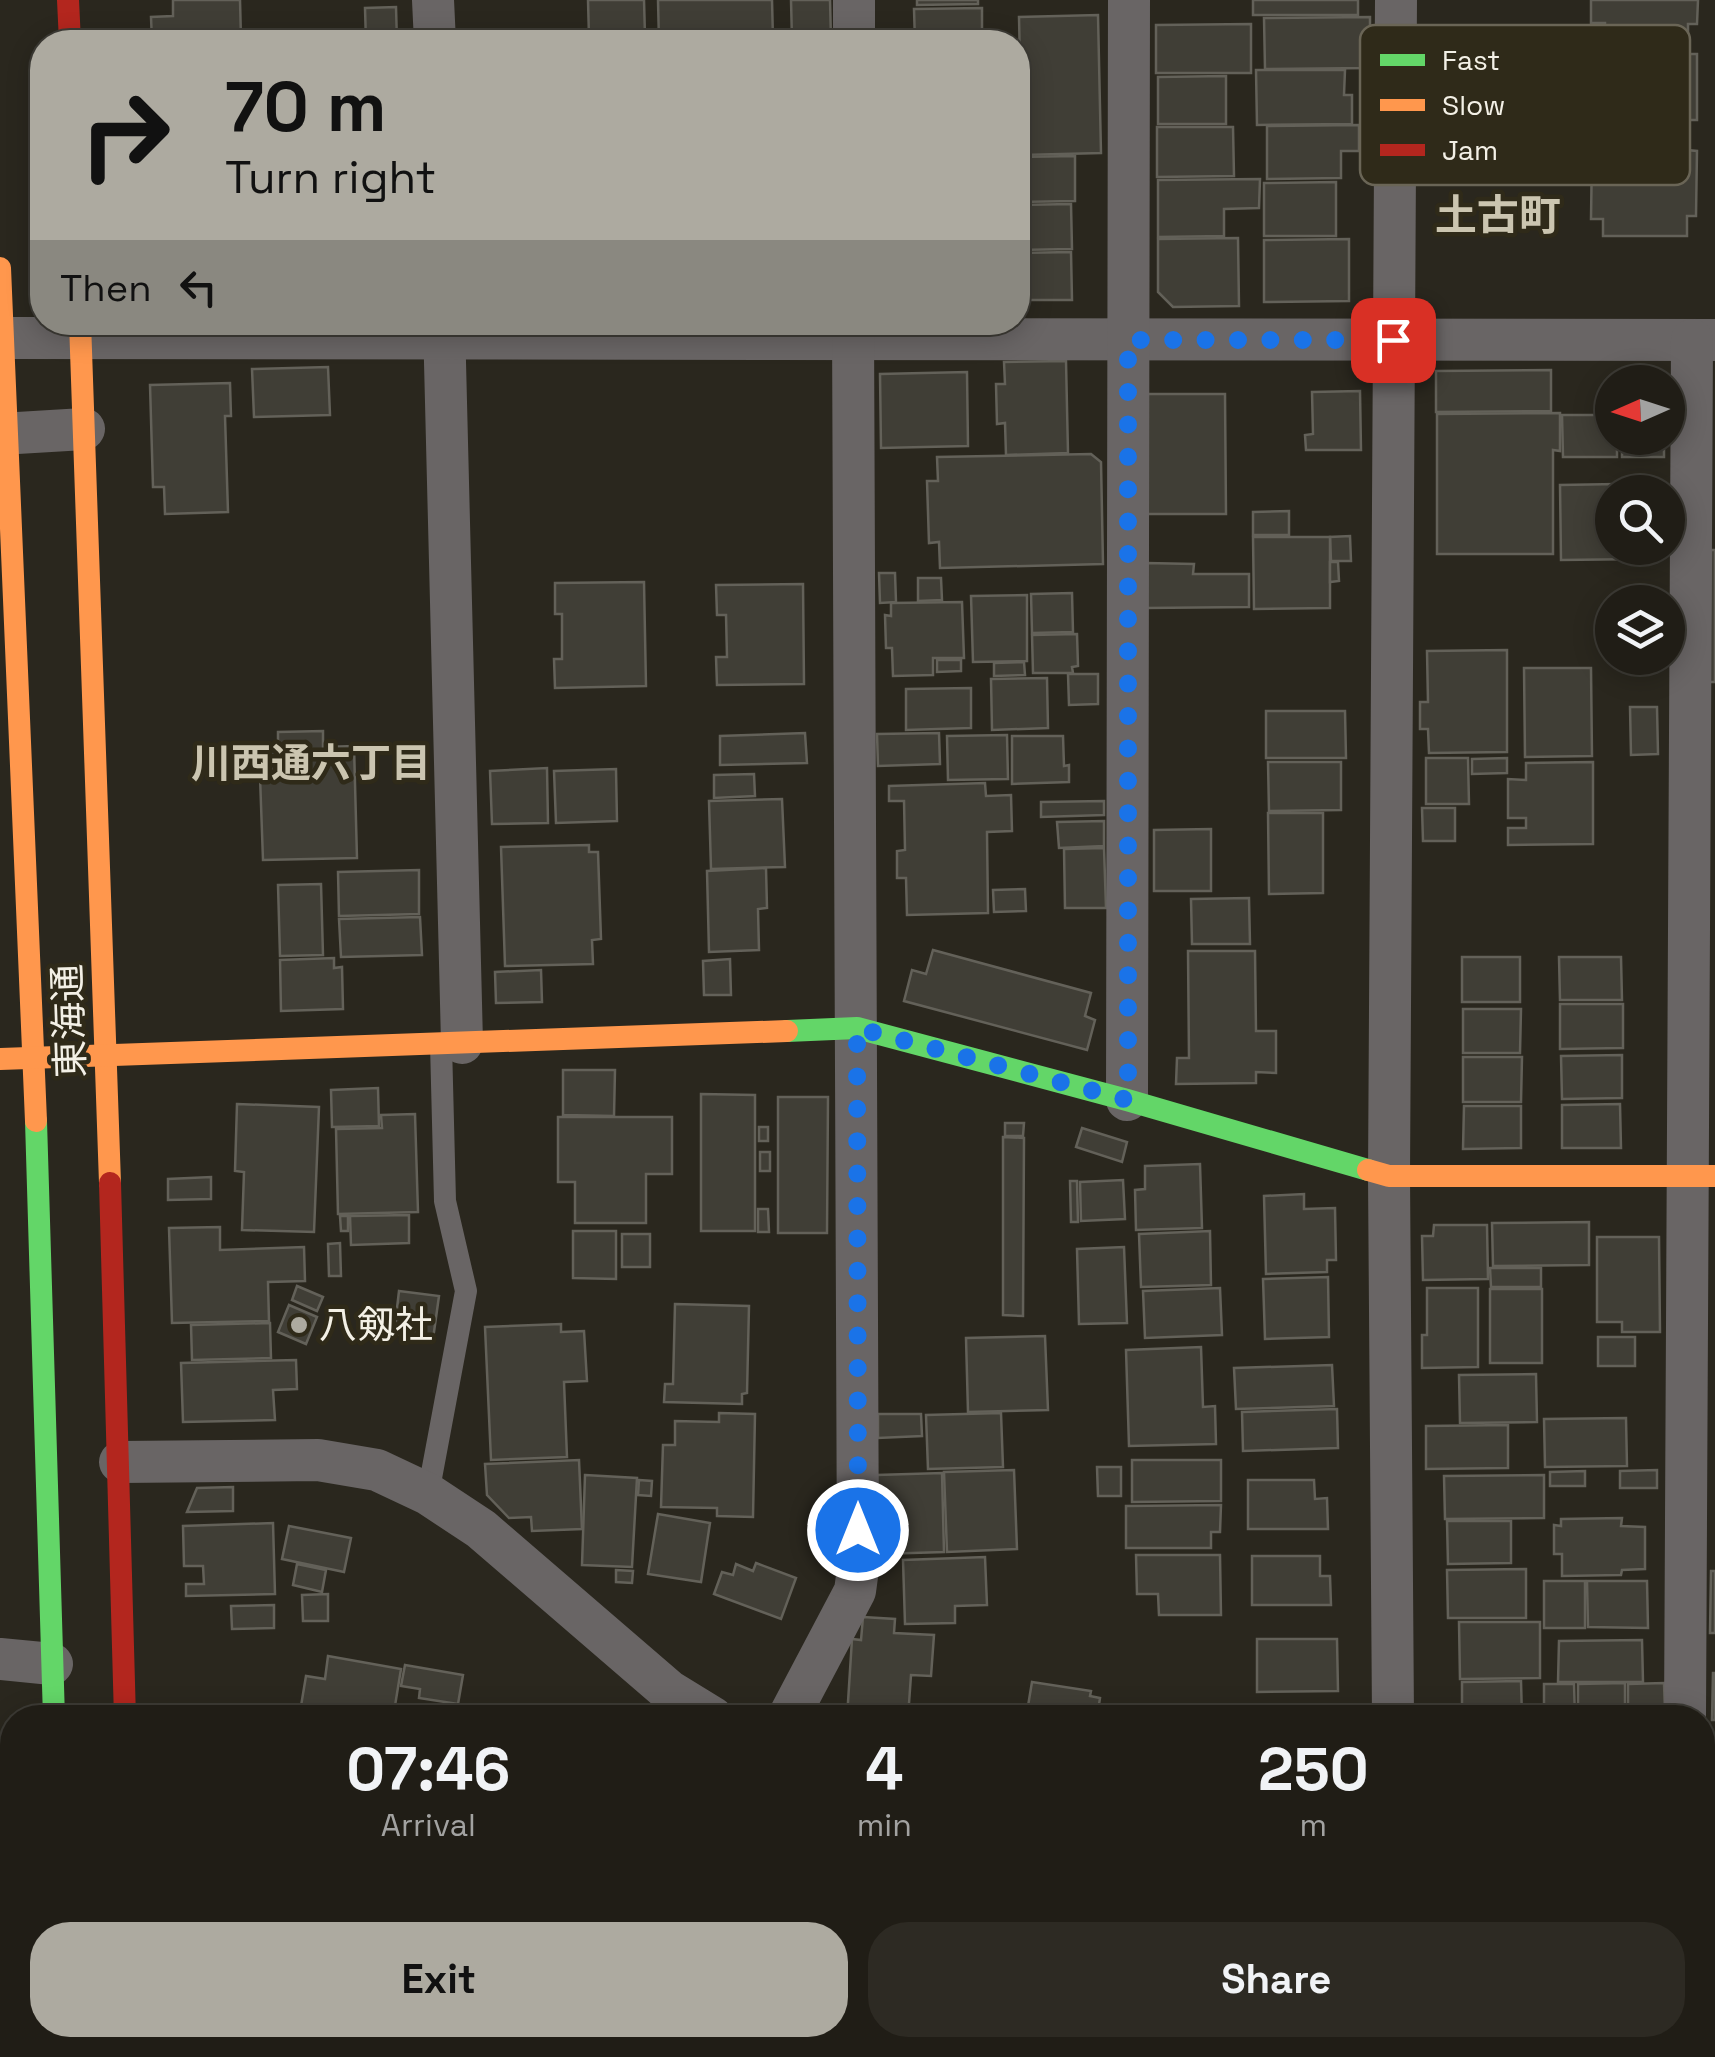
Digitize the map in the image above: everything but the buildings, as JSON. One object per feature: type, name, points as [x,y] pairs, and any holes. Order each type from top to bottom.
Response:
[{"type":"main road","points":[[68,0],[69,30]]},
{"type":"main road","name":"東海通","points":[[0,268],[4,434],[34,1058],[54,1705]]},
{"type":"main road","name":"東海通","points":[[80,335],[120,1462],[125,1705]]},
{"type":"main road","points":[[0,1059],[857,1028],[1128,1100],[1389,1176],[1700,1176]]},
{"type":"street","points":[[433,0],[434,30]]},
{"type":"street","points":[[854,0],[854,30]]},
{"type":"street","points":[[1128,1100],[1129,0]]},
{"type":"street","points":[[1396,0],[1396,25]]},
{"type":"street","points":[[1393,1705],[1389,1176],[1394,185]]},
{"type":"street","points":[[3,338],[32,335]]},
{"type":"street","points":[[444,335],[451,1043]]},
{"type":"street","points":[[795,1705],[854,1591],[858,1569],[854,335]]},
{"type":"street","points":[[976,335],[1128,340],[1703,340],[1700,1176],[1685,1705]]},
{"type":"street","points":[[4,434],[84,429]]},
{"type":"street","points":[[120,1462],[318,1460],[376,1470],[428,1494],[480,1529],[669,1691],[692,1705]]},
{"type":"street","points":[[0,1659],[52,1664]]},
{"type":"lane","points":[[428,1494],[466,1290],[445,1200],[451,1043]]},
{"type":"traffic: fast","points":[[787,1031],[857,1028],[1368,1170]]},
{"type":"traffic: fast","points":[[36,1121],[54,1705]]},
{"type":"traffic: slow","points":[[0,268],[36,1121]]},
{"type":"traffic: slow","points":[[80,335],[110,1183]]},
{"type":"traffic: slow","points":[[0,1059],[787,1031]]},
{"type":"traffic: slow","points":[[1368,1170],[1389,1176],[1715,1176]]},
{"type":"traffic: jam","points":[[68,0],[69,30]]},
{"type":"traffic: jam","points":[[110,1183],[125,1705]]},
{"type":"place","name":"八剱社","points":[[299,1325]]},
{"type":"district","name":"土古町","points":[[1498,215]]},
{"type":"district","name":"川西通六丁目","points":[[311,763]]},
{"type":"route","points":[[858,1530],[857,1028],[1128,1100],[1128,340],[1393,340]]}]
